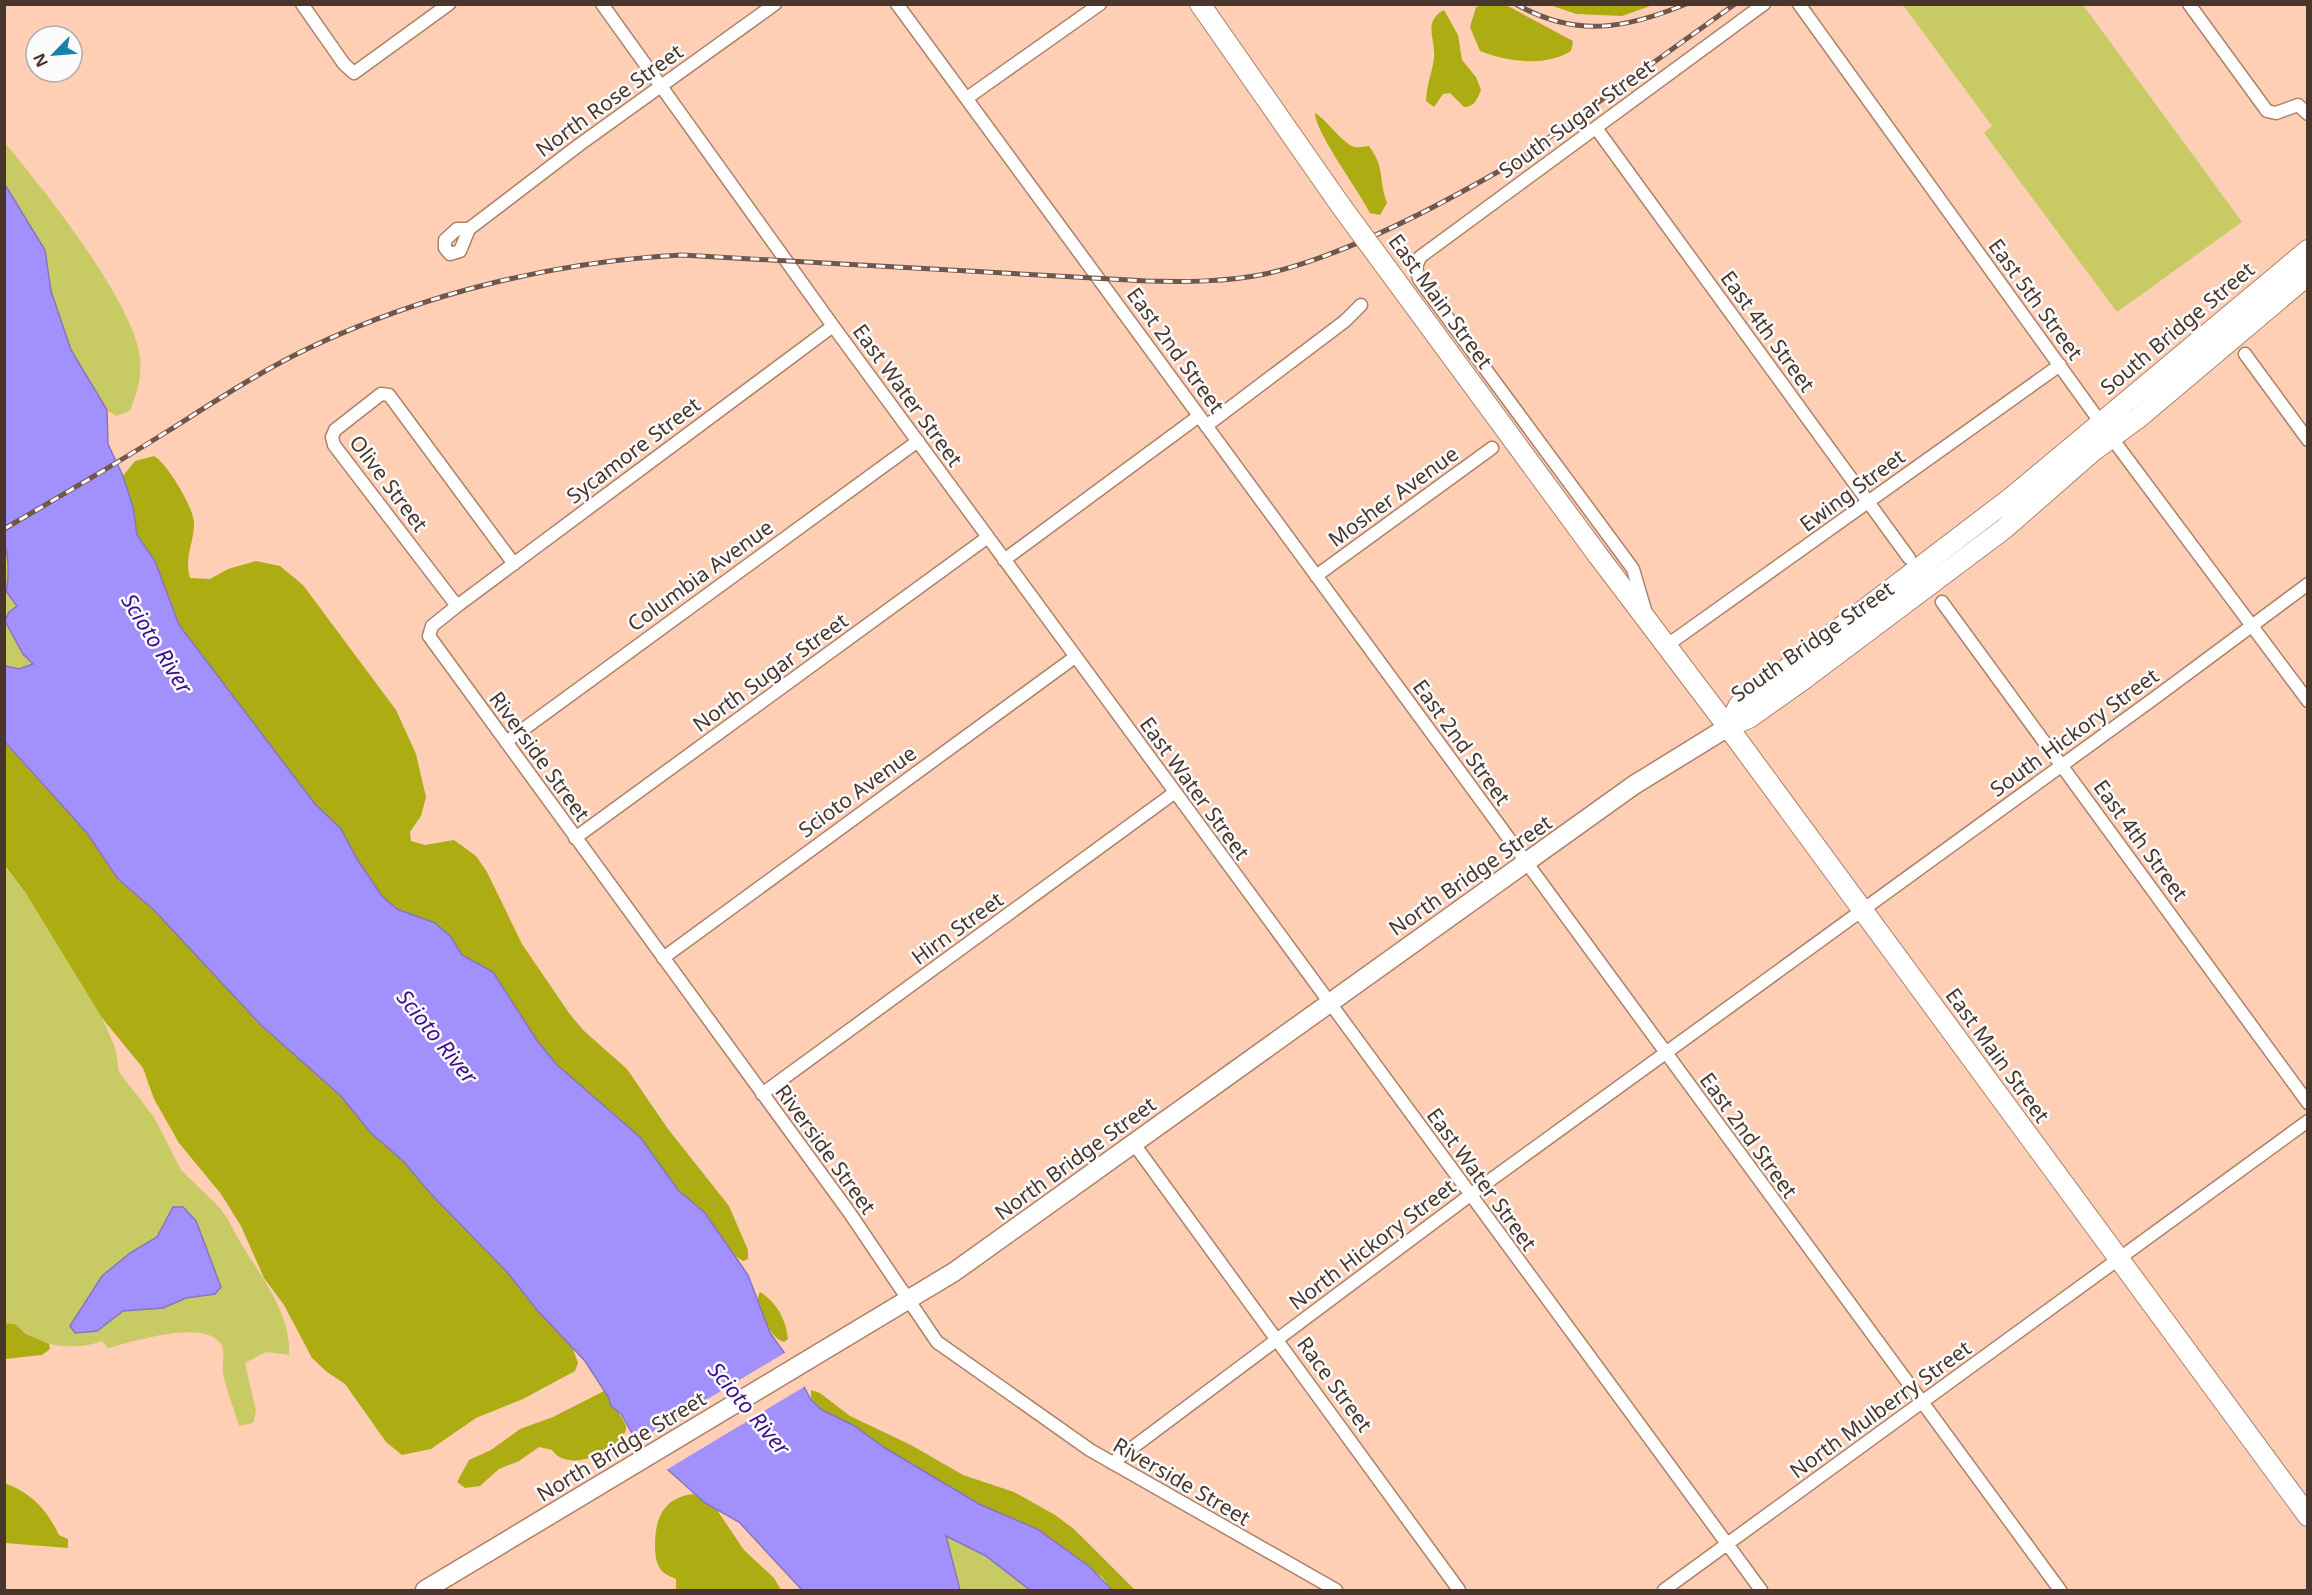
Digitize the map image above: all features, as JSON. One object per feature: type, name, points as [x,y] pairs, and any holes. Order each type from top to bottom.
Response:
[{"type":"main road","name":"East Main Street","points":[[1200,4],[1341,206],[1597,554],[1728,727],[2307,1516]]},
{"type":"main road","name":"South Bridge Street","points":[[1728,727],[1749,718],[1900,609],[2022,515],[2106,429],[2307,250]]},
{"type":"main road","name":"South Bridge Street","points":[[2106,429],[2136,419],[2307,274]]},
{"type":"main road","name":"North Bridge Street","points":[[425,1590],[954,1272],[1634,785],[1728,727]]},
{"type":"street","points":[[302,4],[344,64],[354,73],[449,4]]},
{"type":"street","name":"East Water Street","points":[[602,4],[833,326],[1174,793],[1761,1590]]},
{"type":"street","name":"North Rose Street","points":[[469,229],[775,4]]},
{"type":"street","name":"East 2nd Street","points":[[897,4],[2060,1590]]},
{"type":"street","points":[[967,98],[1100,4]]},
{"type":"street","name":"South Sugar Street","points":[[1416,267],[1420,257],[1764,4]]},
{"type":"street","name":"East 5th Street","points":[[1799,4],[2106,429],[2307,701]]},
{"type":"street","points":[[2189,4],[2267,111],[2276,113],[2298,105],[2307,114]]},
{"type":"street","name":"East 4th Street","points":[[1596,128],[1909,558]]},
{"type":"street","name":"East Main Street","points":[[1416,267],[1419,279],[1633,568],[1649,623]]},
{"type":"street","points":[[1004,560],[1345,321],[1361,305]]},
{"type":"street","name":"Sycamore Street","points":[[457,606],[833,326]]},
{"type":"street","points":[[2245,354],[2307,440]]},
{"type":"street","name":"Ewing Street","points":[[1666,645],[2060,365]]},
{"type":"street","name":"Olive Street","points":[[457,606],[334,445],[332,437],[335,430],[381,394],[389,395],[514,564]]},
{"type":"street","name":"Columbia Avenue","points":[[506,742],[918,441]]},
{"type":"street","name":"Mosher Avenue","points":[[1316,576],[1492,448]]},
{"type":"street","name":"North Sugar Street","points":[[575,838],[988,537]]},
{"type":"street","name":"South Hickory Street","points":[[1861,909],[2253,626],[2307,584]]},
{"type":"street","name":"East 4th Street","points":[[1942,602],[2307,1103]]},
{"type":"street","name":"Riverside Street","points":[[457,606],[432,626],[429,636],[856,1222],[944,1350],[1112,1463],[1336,1590]]},
{"type":"street","name":"Scioto Avenue","points":[[663,958],[1075,657]]},
{"type":"street","name":"Hirn Street","points":[[762,1094],[1174,793]]},
{"type":"street","name":"North Hickory Street","points":[[1112,1463],[1470,1194],[1861,909]]},
{"type":"street","name":"North Mulberry Street","points":[[1664,1590],[2307,1121]]},
{"type":"street","name":"Race Street","points":[[1134,1144],[1460,1590]]},
{"type":"shaded area","points":[[1653,4],[1622,16],[1576,14],[1550,5]]},
{"type":"shaded area","points":[[1506,5],[1573,41],[1571,51],[1550,59],[1526,61],[1502,58],[1480,51],[1470,27],[1476,7]]},
{"type":"shaded area","points":[[1903,5],[2083,5],[2242,222],[2117,312],[1984,133],[1992,126]]},
{"type":"shaded area","points":[[1444,10],[1458,35],[1462,60],[1476,77],[1481,90],[1475,102],[1468,107],[1464,107],[1450,93],[1443,94],[1434,107],[1426,101],[1434,58],[1432,25],[1437,15]]},
{"type":"shaded area","points":[[1315,113],[1351,145],[1369,146],[1380,168],[1387,203],[1380,215],[1370,213],[1322,134]]},
{"type":"shaded area","points":[[4,142],[62,215],[122,307],[134,334],[140,358],[138,385],[130,411],[116,416],[107,410],[71,350],[51,291],[45,250],[5,183]]},
{"type":"shaded area","points":[[154,456],[172,476],[193,516],[194,530],[188,563],[190,578],[210,579],[228,569],[256,561],[280,566],[303,585],[396,710],[416,754],[426,797],[421,816],[410,832],[411,841],[425,845],[454,840],[476,856],[487,872],[522,944],[569,1013],[583,1030],[627,1069],[668,1129],[729,1206],[748,1250],[748,1259],[743,1261],[734,1255],[705,1213],[678,1190],[641,1138],[556,1064],[536,1039],[493,972],[462,955],[451,937],[435,923],[397,909],[382,896],[357,859],[341,829],[315,805],[179,625],[155,561],[137,535],[133,507],[123,476],[135,461]]},
{"type":"shaded area","points":[[4,543],[9,552],[6,564],[17,606],[9,612],[23,654],[33,664],[19,669],[5,666]]},
{"type":"shaded area","points":[[4,742],[87,833],[118,880],[154,910],[261,1025],[341,1096],[370,1132],[404,1162],[431,1194],[507,1272],[573,1349],[578,1363],[575,1371],[523,1399],[476,1418],[431,1449],[402,1455],[386,1442],[345,1384],[312,1358],[284,1305],[264,1278],[241,1226],[221,1194],[179,1143],[154,1099],[143,1068],[102,1018],[25,892],[5,866]]},
{"type":"shaded area","points":[[4,866],[25,892],[102,1018],[115,1047],[119,1072],[154,1117],[181,1170],[219,1207],[267,1284],[283,1319],[288,1337],[289,1355],[266,1352],[245,1363],[256,1411],[253,1423],[239,1426],[224,1379],[223,1349],[214,1338],[202,1333],[186,1332],[151,1337],[108,1348],[102,1341],[67,1347],[34,1338],[15,1324],[5,1323]],"holes":[[[173,1207],[215,1294],[186,1298],[163,1308],[123,1311],[97,1331],[75,1333],[70,1326],[102,1276],[130,1253],[157,1237]]]},
{"type":"shaded area","points":[[760,1292],[776,1306],[783,1318],[788,1339],[784,1342],[773,1335],[760,1312],[758,1297]]},
{"type":"shaded area","points":[[4,1323],[15,1324],[26,1334],[49,1344],[50,1349],[42,1355],[5,1359]]},
{"type":"shaded area","points":[[811,1390],[820,1393],[850,1416],[911,1445],[963,1475],[1014,1492],[1055,1515],[1074,1529],[1135,1590],[1112,1590],[1102,1577],[1037,1529],[979,1504],[885,1448],[853,1425],[822,1410],[811,1400]]},
{"type":"shaded area","points":[[604,1391],[626,1426],[618,1443],[608,1450],[583,1460],[571,1460],[560,1457],[552,1450],[539,1447],[519,1461],[499,1469],[480,1486],[465,1488],[457,1482],[469,1460],[491,1450],[520,1429],[553,1417]]},
{"type":"shaded area","points":[[4,1483],[22,1491],[37,1503],[59,1535],[68,1539],[68,1548],[5,1543]]},
{"type":"shaded area","points":[[694,1494],[717,1510],[744,1550],[774,1578],[781,1590],[676,1590],[676,1579],[664,1573],[657,1563],[655,1535],[659,1518],[668,1504],[675,1499]]},
{"type":"shaded area","points":[[945,1536],[986,1556],[1030,1590],[960,1590]]},
{"type":"water","name":"Scioto River","points":[[4,183],[45,250],[51,291],[71,350],[107,410],[108,444],[123,476],[133,507],[137,535],[155,561],[179,625],[315,804],[341,829],[357,859],[382,896],[397,909],[435,923],[451,937],[462,955],[493,972],[536,1039],[556,1064],[641,1138],[678,1190],[705,1213],[748,1275],[770,1333],[791,1362],[811,1400],[822,1410],[853,1425],[885,1448],[979,1504],[1037,1529],[1090,1567],[1112,1590],[1030,1590],[986,1556],[946,1536],[960,1590],[802,1590],[739,1522],[705,1503],[637,1442],[621,1414],[611,1406],[609,1398],[585,1361],[537,1310],[507,1272],[431,1194],[404,1162],[370,1132],[341,1096],[261,1025],[154,910],[118,879],[87,833],[5,742],[5,666],[19,669],[33,664],[23,654],[5,621],[9,612],[17,606],[6,591],[8,567],[4,543]]},
{"type":"water","points":[[173,1207],[183,1207],[196,1221],[221,1287],[215,1294],[186,1298],[163,1308],[123,1311],[97,1331],[75,1333],[70,1326],[102,1276],[130,1253],[157,1237]]},
{"type":"pier","points":[[788,1351],[807,1385],[663,1472],[634,1443]]},
{"type":"railway","points":[[1516,4],[1538,15],[1580,26],[1621,24],[1664,13],[1686,4]]},
{"type":"railway","points":[[4,529],[290,357],[353,328],[398,311],[444,296],[538,273],[585,265],[681,255],[1147,281],[1236,279],[1296,266],[1394,227],[1515,162],[1735,4]]}]
